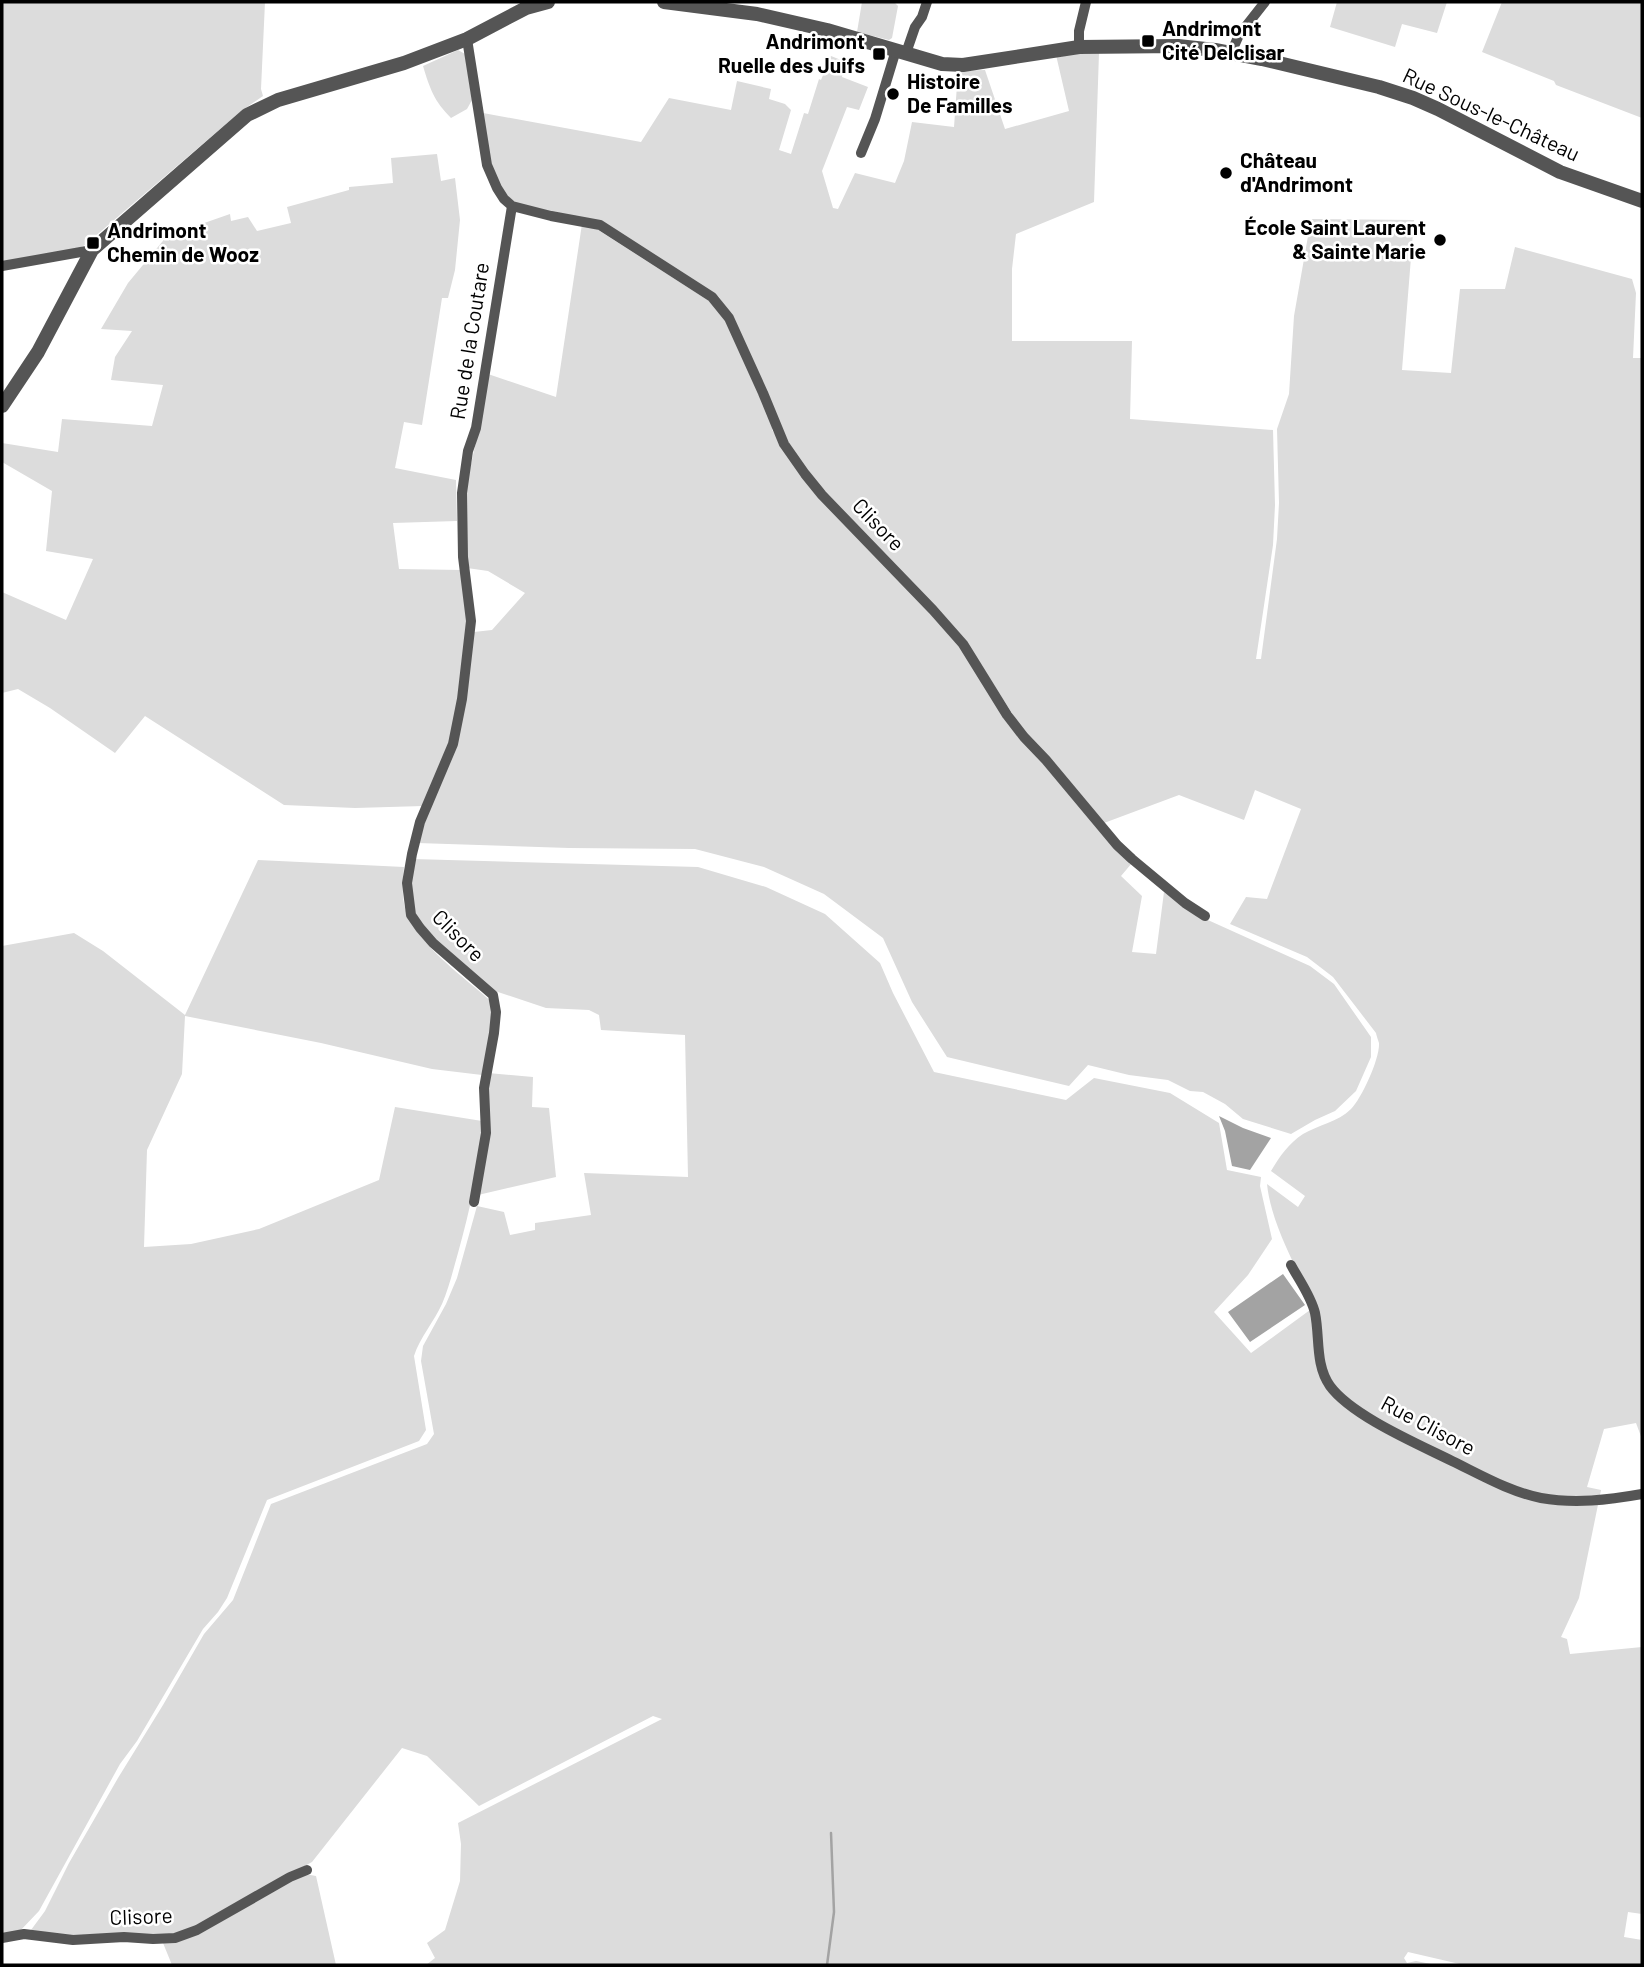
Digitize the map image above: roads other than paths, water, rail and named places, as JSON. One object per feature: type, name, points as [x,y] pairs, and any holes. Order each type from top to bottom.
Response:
[{"type":"street","points":[[2,407],[38,352],[92,250],[247,115],[278,100],[404,63],[467,39],[522,5],[548,2]]},
{"type":"street","name":"Rue Sous-le-Château","points":[[664,2],[757,14],[827,30],[942,64],[962,65],[1079,47],[1178,46],[1231,52],[1413,98],[1560,172],[1642,201]]},
{"type":"street","points":[[757,14],[767,2]]},
{"type":"street","points":[[861,153],[901,52],[928,2]]},
{"type":"street","points":[[1079,47],[1079,31],[1086,2]]},
{"type":"street","points":[[1231,52],[1239,35],[1265,2]]},
{"type":"street","points":[[467,39],[487,165],[497,188],[512,206]]},
{"type":"street","name":"Rue de la Coutare","points":[[467,656],[471,621],[463,556],[462,493],[468,451],[476,428],[512,206]]},
{"type":"street","name":"Clisore","points":[[512,206],[600,225],[712,297],[729,318],[784,444],[805,474],[962,644],[1007,715],[1117,845],[1185,903],[1205,916]]},
{"type":"street","points":[[2,266],[92,250]]},
{"type":"street","name":"Clisore","points":[[467,656],[453,744],[421,822],[407,883],[411,915],[420,928],[433,943],[493,995],[496,1012],[485,1088],[486,1133],[474,1202]]},
{"type":"street","name":"Rue Clisore","points":[[1291,1265],[1315,1312],[1322,1370],[1341,1398],[1357,1410],[1420,1445],[1511,1489],[1541,1498],[1578,1502],[1642,1494]]},
{"type":"street","name":"Clisore","points":[[2,1938],[24,1934],[73,1940],[175,1938],[197,1930],[307,1870]]},
{"type":"waterway","points":[[827,1965],[834,1912],[831,1833]]},
{"type":"place","name":"Andrimont Cité Delclisar","points":[[1148,41]]},
{"type":"place","name":"Andrimont Ruelle des Juifs","points":[[879,54]]},
{"type":"place","name":"Histoire De Familles","points":[[893,94]]},
{"type":"place","name":"Château d'Andrimont","points":[[1226,173]]},
{"type":"place","name":"École Saint Laurent & Sainte Marie","points":[[1440,240]]},
{"type":"place","name":"Andrimont Chemin de Wooz","points":[[93,243]]}]
